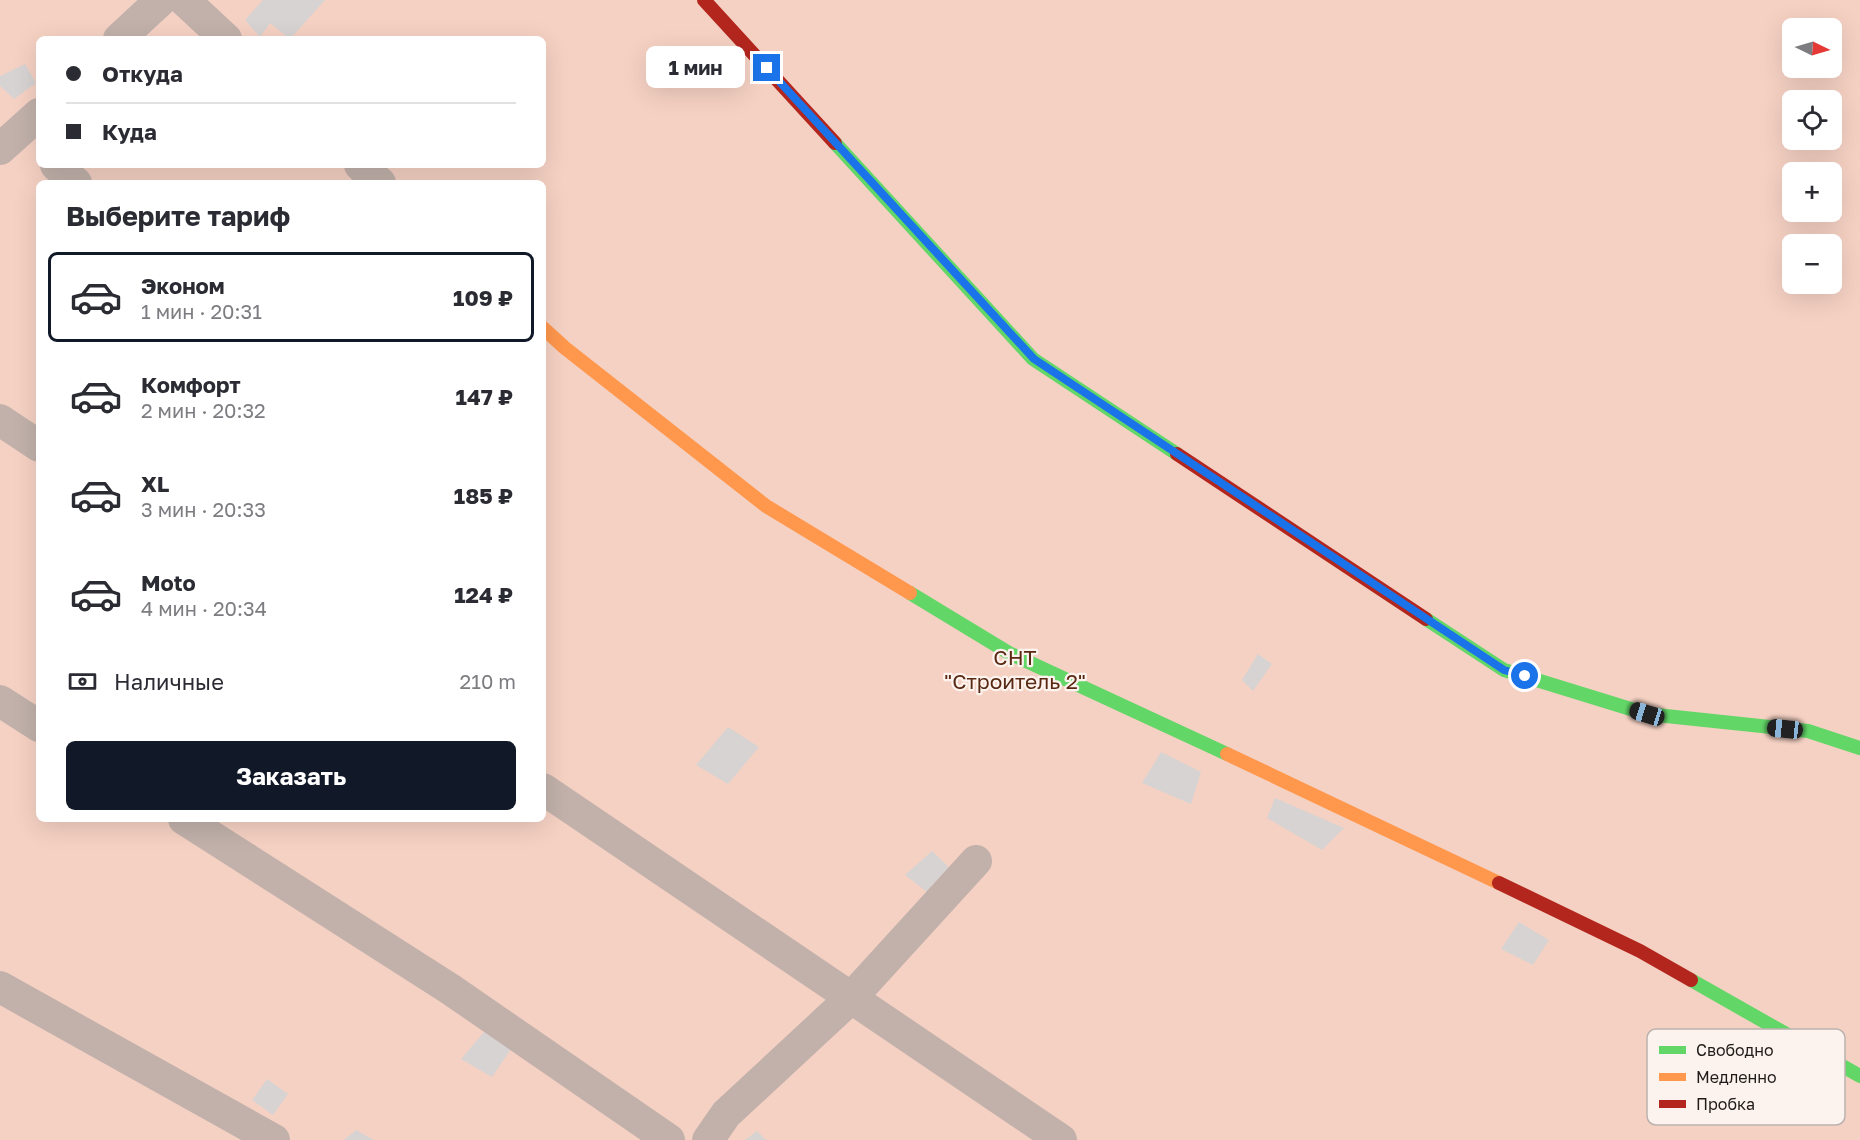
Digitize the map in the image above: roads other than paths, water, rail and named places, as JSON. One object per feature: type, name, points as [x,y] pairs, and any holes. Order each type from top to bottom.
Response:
[{"type":"street","points":[[122,36],[161,0]]},
{"type":"street","points":[[184,0],[223,36]]},
{"type":"street","points":[[704,0],[1034,359],[1504,670],[1647,714],[1808,731],[1860,748]]},
{"type":"street","points":[[59,168],[73,180]]},
{"type":"street","points":[[363,168],[377,180]]},
{"type":"street","points":[[546,331],[766,506],[1009,653],[1308,792],[1640,951],[1777,1029]]},
{"type":"street","points":[[0,420],[36,444]]},
{"type":"street","points":[[0,701],[36,724]]},
{"type":"street","points":[[546,791],[1061,1140]]},
{"type":"street","points":[[189,822],[450,989],[669,1140]]},
{"type":"street","points":[[708,1140],[726,1114],[851,998],[976,861]]},
{"type":"street","points":[[0,987],[274,1140]]},
{"type":"street","points":[[1845,1067],[1860,1076]]},
{"type":"park label","name":"СНТ \"Строитель 2\"","points":[[1015,670]]}]
